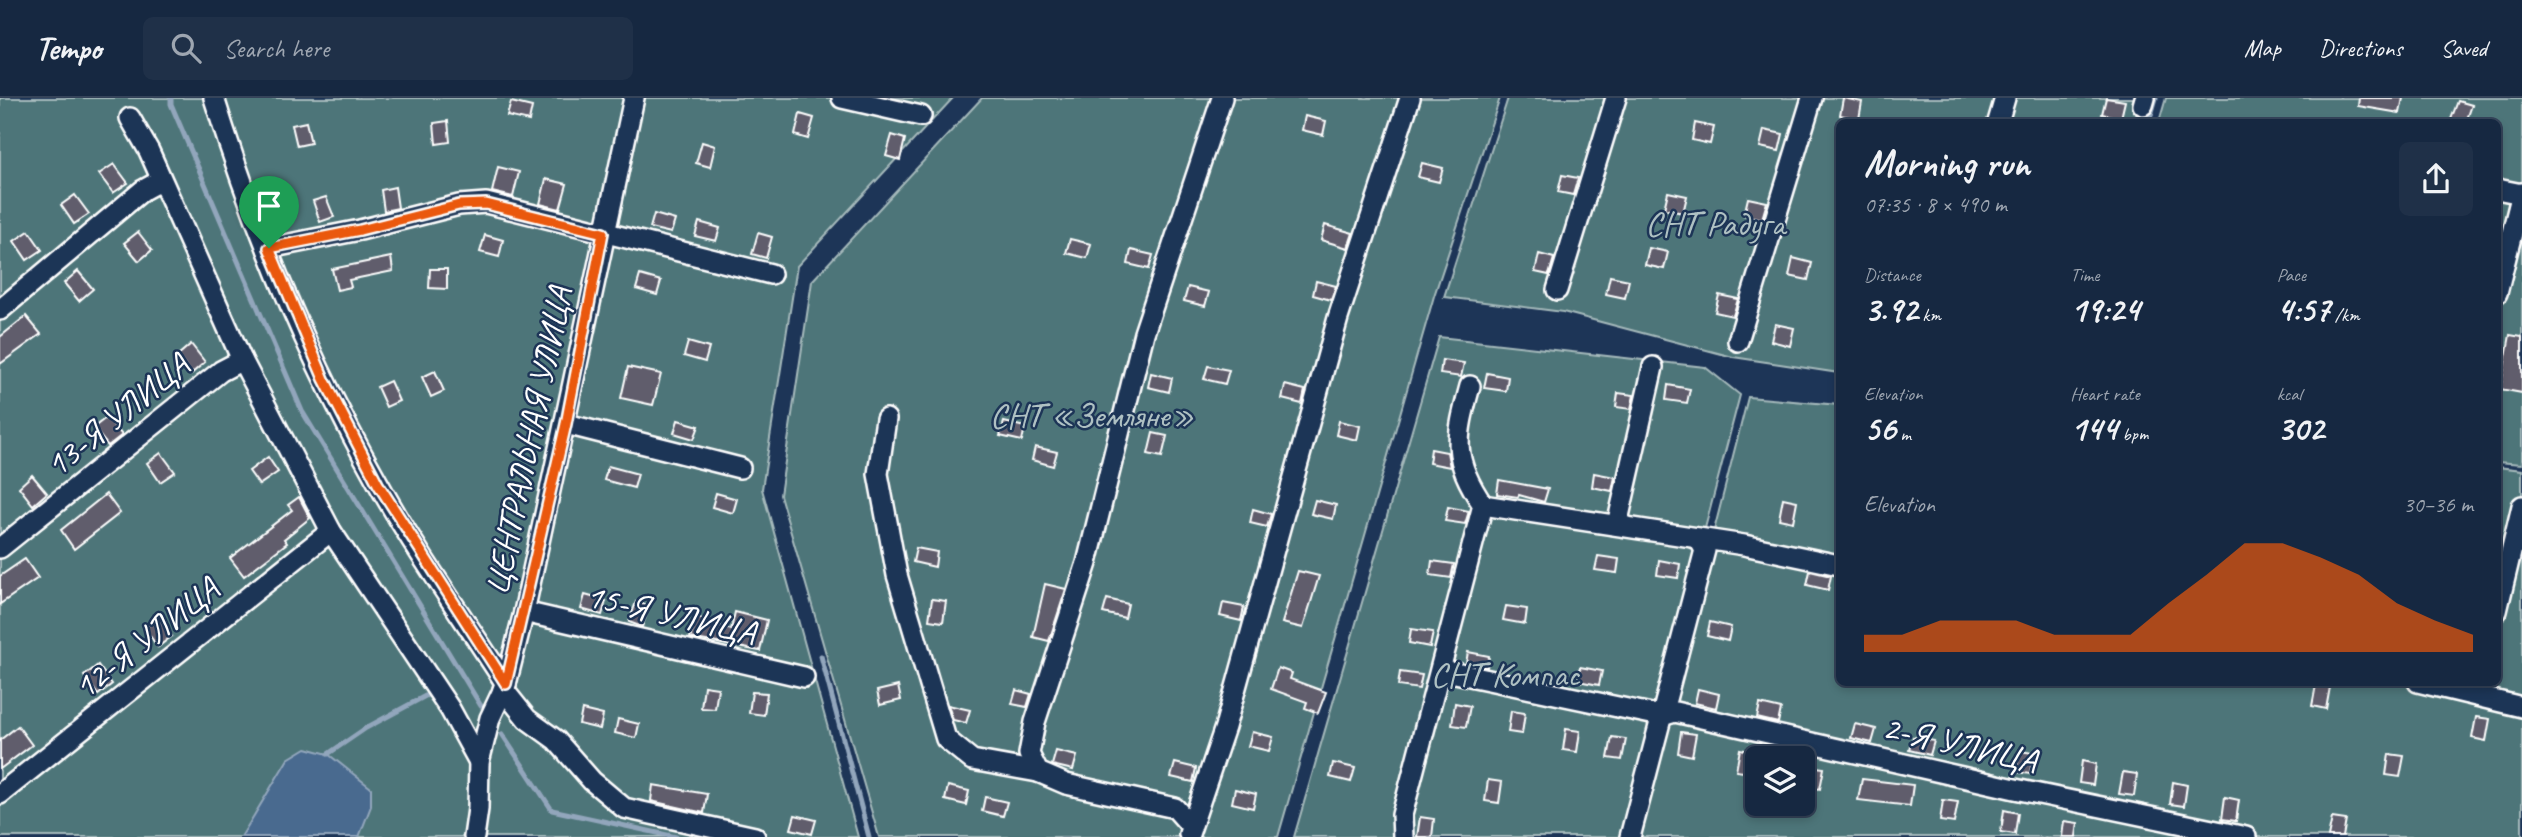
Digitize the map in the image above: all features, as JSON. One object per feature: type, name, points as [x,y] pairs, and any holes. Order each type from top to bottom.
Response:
[{"type":"street","points":[[214,98],[269,248],[324,379],[378,484],[527,719],[556,740],[593,781],[624,808],[755,837]]},
{"type":"street","name":"ЦЕНТРАЛЬНАЯ УЛИЦА","points":[[474,837],[480,762],[490,718],[505,686],[524,612],[634,98]]},
{"type":"street","points":[[842,98],[921,116]]},
{"type":"street","points":[[1038,772],[1029,754],[1035,722],[1087,563],[1144,333],[1222,98]]},
{"type":"street","points":[[1190,831],[1225,727],[1338,318],[1410,98]]},
{"type":"street","points":[[1557,290],[1616,98]]},
{"type":"street","points":[[1738,341],[1812,98]]},
{"type":"street","points":[[1998,119],[2005,98]]},
{"type":"street","points":[[130,118],[163,184],[242,359],[331,531],[450,709],[480,762]]},
{"type":"street","points":[[0,310],[143,190],[154,184],[163,184]]},
{"type":"street","points":[[2501,190],[2522,193],[2501,277]]},
{"type":"street","points":[[269,248],[360,230],[459,205],[486,204],[771,274]]},
{"type":"street","name":"13-Я УЛИЦА","points":[[0,548],[221,371],[242,359]]},
{"type":"street","points":[[1617,525],[1653,367]]},
{"type":"street","points":[[1471,386],[1460,422],[1457,453],[1470,486],[1483,505],[1698,538],[1836,564]]},
{"type":"street","points":[[886,419],[878,474],[887,524],[897,575],[946,739],[972,760],[1038,772],[1066,784],[1175,808],[1190,831]]},
{"type":"street","points":[[566,424],[740,468]]},
{"type":"street","points":[[1403,837],[1402,815],[1483,505]]},
{"type":"street","points":[[2501,594],[2522,506]]},
{"type":"street","name":"12-Я УЛИЦА","points":[[0,794],[331,531]]},
{"type":"street","points":[[1630,837],[1705,550],[1698,538]]},
{"type":"street","name":"15-Я УЛИЦА","points":[[524,612],[804,677]]},
{"type":"street","name":"2-Я УЛИЦА","points":[[1441,670],[1661,716],[1675,712],[2015,789],[2246,837]]},
{"type":"street","points":[[2453,686],[2479,689],[2522,707]]},
{"type":"green space","points":[[0,98],[953,98],[797,266],[762,489],[858,837],[0,837]]},
{"type":"green space","name":"СНТ «Земляне»","points":[[982,98],[1500,98],[1434,296],[1278,837],[879,837],[780,495],[812,281]]},
{"type":"green space","name":"СНТ Радуга","points":[[1508,98],[2141,98],[2135,119],[1836,119],[1836,373],[1733,357],[1563,312],[1444,297]]},
{"type":"green space","points":[[2166,98],[2522,98],[2522,464],[2501,462],[2501,119],[2160,119]]},
{"type":"green space","name":"СНТ Компас","points":[[1439,337],[1705,367],[1740,395],[1624,837],[1294,837]]},
{"type":"green space","points":[[1748,397],[1836,405],[1836,686],[2501,686],[2501,467],[2522,470],[2522,837],[1636,837]]},
{"type":"water","points":[[306,748],[328,754],[371,788],[371,806],[359,837],[241,837],[288,759]]},
{"type":"building","points":[[1843,98],[1862,102],[1859,119],[1840,115]]},
{"type":"building","points":[[2106,98],[2125,101],[2121,118],[2102,114]]},
{"type":"building","points":[[2359,98],[2403,98],[2400,113],[2358,106]]},
{"type":"building","points":[[2458,101],[2472,105],[2467,119],[2451,119]]},
{"type":"building","points":[[511,102],[532,107],[529,121],[507,116]]},
{"type":"building","points":[[800,114],[814,118],[808,139],[795,135]]},
{"type":"building","points":[[1305,116],[1326,121],[1323,135],[1302,130]]},
{"type":"building","points":[[448,121],[450,142],[436,144],[434,123]]},
{"type":"building","points":[[306,122],[311,143],[297,146],[292,125]]},
{"type":"building","points":[[1695,123],[1714,127],[1710,144],[1692,140]]},
{"type":"building","points":[[1764,130],[1783,134],[1779,151],[1760,147]]},
{"type":"building","points":[[892,135],[905,139],[900,160],[886,156]]},
{"type":"building","points":[[702,142],[715,146],[710,167],[696,163]]},
{"type":"building","points":[[1422,163],[1443,168],[1439,182],[1418,177]]},
{"type":"building","points":[[114,164],[128,183],[113,193],[99,174]]},
{"type":"building","points":[[498,167],[519,172],[513,197],[492,192]]},
{"type":"building","points":[[1562,175],[1578,178],[1573,195],[1558,192]]},
{"type":"building","points":[[546,179],[567,184],[560,209],[540,204]]},
{"type":"building","points":[[395,187],[398,208],[384,211],[381,190]]},
{"type":"building","points":[[1668,192],[1687,196],[1683,213],[1664,209]]},
{"type":"building","points":[[75,195],[89,214],[74,224],[61,205]]},
{"type":"building","points":[[326,197],[334,217],[320,222],[313,201]]},
{"type":"building","points":[[1748,198],[1767,202],[1762,219],[1744,215]]},
{"type":"building","points":[[654,214],[675,220],[671,233],[650,228]]},
{"type":"building","points":[[699,222],[720,228],[716,241],[695,236]]},
{"type":"building","points":[[1325,225],[1353,233],[1348,248],[1321,240]]},
{"type":"building","points":[[29,231],[42,250],[27,260],[14,241]]},
{"type":"building","points":[[138,232],[152,250],[139,261],[124,243]]},
{"type":"building","points":[[758,233],[772,237],[766,258],[752,254]]},
{"type":"building","points":[[485,235],[503,240],[499,257],[480,252]]},
{"type":"building","points":[[1070,239],[1091,244],[1087,258],[1066,253]]},
{"type":"building","points":[[1649,248],[1668,252],[1664,269],[1645,265]]},
{"type":"building","points":[[1131,250],[1153,255],[1149,269],[1128,264]]},
{"type":"building","points":[[1539,254],[1554,258],[1549,275],[1535,272]]},
{"type":"building","points":[[391,257],[393,271],[349,280],[351,287],[337,290],[332,269]]},
{"type":"building","points":[[1793,258],[1812,263],[1808,280],[1789,276]]},
{"type":"building","points":[[430,269],[447,269],[447,289],[429,288]]},
{"type":"building","points":[[78,271],[93,289],[79,301],[64,283]]},
{"type":"building","points":[[640,275],[661,281],[657,295],[636,289]]},
{"type":"building","points":[[1610,276],[1629,280],[1625,298],[1606,294]]},
{"type":"building","points":[[1316,281],[1336,286],[1331,300],[1313,295]]},
{"type":"building","points":[[1188,287],[1209,292],[1205,306],[1184,301]]},
{"type":"building","points":[[1719,295],[1738,299],[1733,316],[1715,312]]},
{"type":"building","points":[[26,316],[41,334],[0,364],[0,337]]},
{"type":"building","points":[[1775,324],[1794,328],[1790,346],[1771,341]]},
{"type":"building","points":[[2510,335],[2522,337],[2522,393],[2501,389]]},
{"type":"building","points":[[688,342],[709,348],[705,362],[684,356]]},
{"type":"building","points":[[191,344],[205,362],[191,374],[177,356]]},
{"type":"building","points":[[1442,360],[1464,363],[1461,377],[1440,374]]},
{"type":"building","points":[[1208,366],[1229,370],[1225,384],[1204,379]]},
{"type":"building","points":[[628,367],[661,374],[653,405],[621,398]]},
{"type":"building","points":[[435,371],[444,391],[431,397],[422,377]]},
{"type":"building","points":[[1151,373],[1172,378],[1169,392],[1148,387]]},
{"type":"building","points":[[1487,373],[1508,377],[1506,391],[1484,388]]},
{"type":"building","points":[[390,381],[399,401],[386,407],[377,387]]},
{"type":"building","points":[[1285,385],[1305,390],[1302,404],[1282,399]]},
{"type":"building","points":[[1668,385],[1690,389],[1687,403],[1666,400]]},
{"type":"building","points":[[1618,393],[1634,395],[1631,409],[1616,407]]},
{"type":"building","points":[[107,417],[122,435],[108,446],[93,428]]},
{"type":"building","points":[[678,420],[699,426],[694,439],[674,433]]},
{"type":"building","points":[[1339,421],[1360,426],[1357,440],[1336,435]]},
{"type":"building","points":[[1004,422],[1025,427],[1022,441],[1000,436]]},
{"type":"building","points":[[1153,433],[1167,436],[1162,457],[1148,454]]},
{"type":"building","points":[[1035,447],[1057,452],[1053,466],[1032,460]]},
{"type":"building","points":[[1431,449],[1447,452],[1450,467],[1429,463]]},
{"type":"building","points":[[161,453],[175,472],[160,482],[147,463]]},
{"type":"building","points":[[268,457],[278,472],[259,485],[249,471]]},
{"type":"building","points":[[608,466],[638,474],[634,488],[604,480]]},
{"type":"building","points":[[1594,473],[1615,477],[1612,491],[1592,487]]},
{"type":"building","points":[[32,475],[47,493],[33,505],[19,487]]},
{"type":"building","points":[[1499,480],[1548,489],[1544,502],[1519,495],[1497,494]]},
{"type":"building","points":[[716,493],[737,499],[733,513],[712,507]]},
{"type":"building","points":[[106,494],[120,513],[74,549],[61,530]]},
{"type":"building","points":[[299,497],[310,518],[284,539],[287,543],[244,576],[230,558],[292,510],[288,505]]},
{"type":"building","points":[[1783,498],[1797,501],[1793,522],[1779,519]]},
{"type":"building","points":[[1315,500],[1336,505],[1333,519],[1311,514]]},
{"type":"building","points":[[1448,507],[1469,511],[1465,524],[1445,521]]},
{"type":"building","points":[[1253,509],[1271,514],[1267,527],[1250,523]]},
{"type":"building","points":[[916,548],[937,552],[935,567],[913,562]]},
{"type":"building","points":[[1598,556],[1619,559],[1617,573],[1595,570]]},
{"type":"building","points":[[25,559],[38,578],[0,604],[0,576]]},
{"type":"building","points":[[1659,560],[1680,564],[1678,578],[1657,575]]},
{"type":"building","points":[[1432,561],[1454,564],[1451,578],[1430,575]]},
{"type":"building","points":[[1298,571],[1319,576],[1303,628],[1282,623]]},
{"type":"building","points":[[1810,571],[1831,576],[1828,590],[1807,585]]},
{"type":"building","points":[[1045,584],[1066,589],[1049,641],[1033,637]]},
{"type":"building","points":[[585,595],[606,601],[602,615],[581,609]]},
{"type":"building","points":[[932,599],[946,601],[943,622],[929,620]]},
{"type":"building","points":[[1107,599],[1128,604],[1125,618],[1103,613]]},
{"type":"building","points":[[636,602],[649,606],[642,627],[629,622]]},
{"type":"building","points":[[1223,603],[1244,607],[1241,621],[1220,616]]},
{"type":"building","points":[[1506,606],[1527,609],[1525,624],[1503,620]]},
{"type":"building","points":[[735,612],[767,620],[760,651],[690,638],[697,617],[731,630]]},
{"type":"building","points":[[158,617],[172,636],[158,647],[144,628]]},
{"type":"building","points":[[1710,622],[1731,627],[1728,641],[1707,636]]},
{"type":"building","points":[[1411,629],[1433,632],[1430,647],[1409,643]]},
{"type":"building","points":[[1468,652],[1489,656],[1487,667],[1466,663]]},
{"type":"building","points":[[98,665],[112,684],[98,695],[84,676]]},
{"type":"building","points":[[1580,667],[1602,671],[1599,685],[1578,681]]},
{"type":"building","points":[[1278,668],[1292,673],[1290,679],[1326,692],[1318,713],[1305,708],[1307,702],[1271,689]]},
{"type":"building","points":[[1400,672],[1422,675],[1419,689],[1398,686]]},
{"type":"building","points":[[704,686],[718,688],[715,709],[701,708]]},
{"type":"building","points":[[898,686],[901,700],[880,705],[877,691]]},
{"type":"building","points":[[2316,686],[2330,687],[2326,709],[2312,706]]},
{"type":"building","points":[[1698,689],[1719,694],[1716,708],[1695,703]]},
{"type":"building","points":[[1016,690],[1031,694],[1027,707],[1012,704]]},
{"type":"building","points":[[752,692],[767,693],[764,715],[749,713]]},
{"type":"building","points":[[1455,703],[1470,706],[1466,727],[1452,725]]},
{"type":"building","points":[[1760,704],[1781,709],[1778,723],[1757,718]]},
{"type":"building","points":[[948,705],[970,710],[966,723],[953,720]]},
{"type":"building","points":[[582,710],[603,715],[600,729],[579,724]]},
{"type":"building","points":[[1511,711],[1525,713],[1522,734],[1508,732]]},
{"type":"building","points":[[2476,717],[2490,719],[2486,741],[2472,738]]},
{"type":"building","points":[[618,719],[639,724],[636,738],[615,733]]},
{"type":"building","points":[[1855,724],[1876,729],[1872,743],[1851,738]]},
{"type":"building","points":[[18,726],[32,745],[0,769],[0,740]]},
{"type":"building","points":[[1566,729],[1580,731],[1577,752],[1563,750]]},
{"type":"building","points":[[1252,732],[1273,737],[1269,751],[1248,746]]},
{"type":"building","points":[[1681,732],[1696,734],[1692,756],[1678,753]]},
{"type":"building","points":[[1612,737],[1626,739],[1622,760],[1608,758]]},
{"type":"building","points":[[1913,737],[1934,741],[1930,755],[1909,750]]},
{"type":"building","points":[[1740,749],[1745,750],[1745,772],[1736,771]]},
{"type":"building","points":[[1056,751],[1077,756],[1073,770],[1052,765]]},
{"type":"building","points":[[2019,751],[2034,753],[2030,774],[2016,772]]},
{"type":"building","points":[[2389,754],[2404,756],[2400,777],[2386,775]]},
{"type":"building","points":[[2082,761],[2096,764],[2093,785],[2079,783]]},
{"type":"building","points":[[1175,763],[1196,768],[1193,782],[1171,777]]},
{"type":"building","points":[[1333,763],[1355,768],[1351,782],[1330,777]]},
{"type":"building","points":[[1815,767],[1824,768],[1820,789],[1815,788]]},
{"type":"building","points":[[2123,772],[2137,774],[2134,796],[2119,794]]},
{"type":"building","points":[[1862,779],[1913,785],[1910,806],[1858,800]]},
{"type":"building","points":[[1488,780],[1502,782],[1499,803],[1485,801]]},
{"type":"building","points":[[2173,782],[2187,785],[2184,806],[2170,804]]},
{"type":"building","points":[[653,785],[707,794],[704,813],[651,801]]},
{"type":"building","points":[[948,786],[969,791],[966,805],[945,800]]},
{"type":"building","points":[[1235,789],[1256,794],[1253,808],[1232,803]]},
{"type":"building","points":[[985,797],[1007,802],[1003,816],[982,811]]},
{"type":"building","points":[[2225,797],[2239,800],[2236,821],[2222,819]]},
{"type":"building","points":[[1943,800],[1958,802],[1954,823],[1940,821]]},
{"type":"building","points":[[2004,810],[2018,813],[2015,834],[2001,832]]},
{"type":"building","points":[[795,815],[816,820],[812,834],[791,829]]},
{"type":"building","points":[[1420,817],[1434,819],[1432,837],[1417,837]]},
{"type":"building","points":[[2332,818],[2346,820],[2343,837],[2328,837]]},
{"type":"building","points":[[2064,821],[2078,823],[2076,837],[2062,837]]},
{"type":"waterway","points":[[171,98],[171,104],[302,411],[481,706]]},
{"type":"waterway","points":[[2150,119],[2156,98]]},
{"type":"waterway","points":[[821,656],[869,837]]},
{"type":"waterway","points":[[328,754],[366,728],[429,694]]},
{"type":"waterway","points":[[502,734],[552,810],[676,837]]},
{"type":"route","points":[[486,204],[603,233],[566,424],[506,684],[378,484],[324,379],[269,248],[360,230],[459,205],[486,204]]}]
